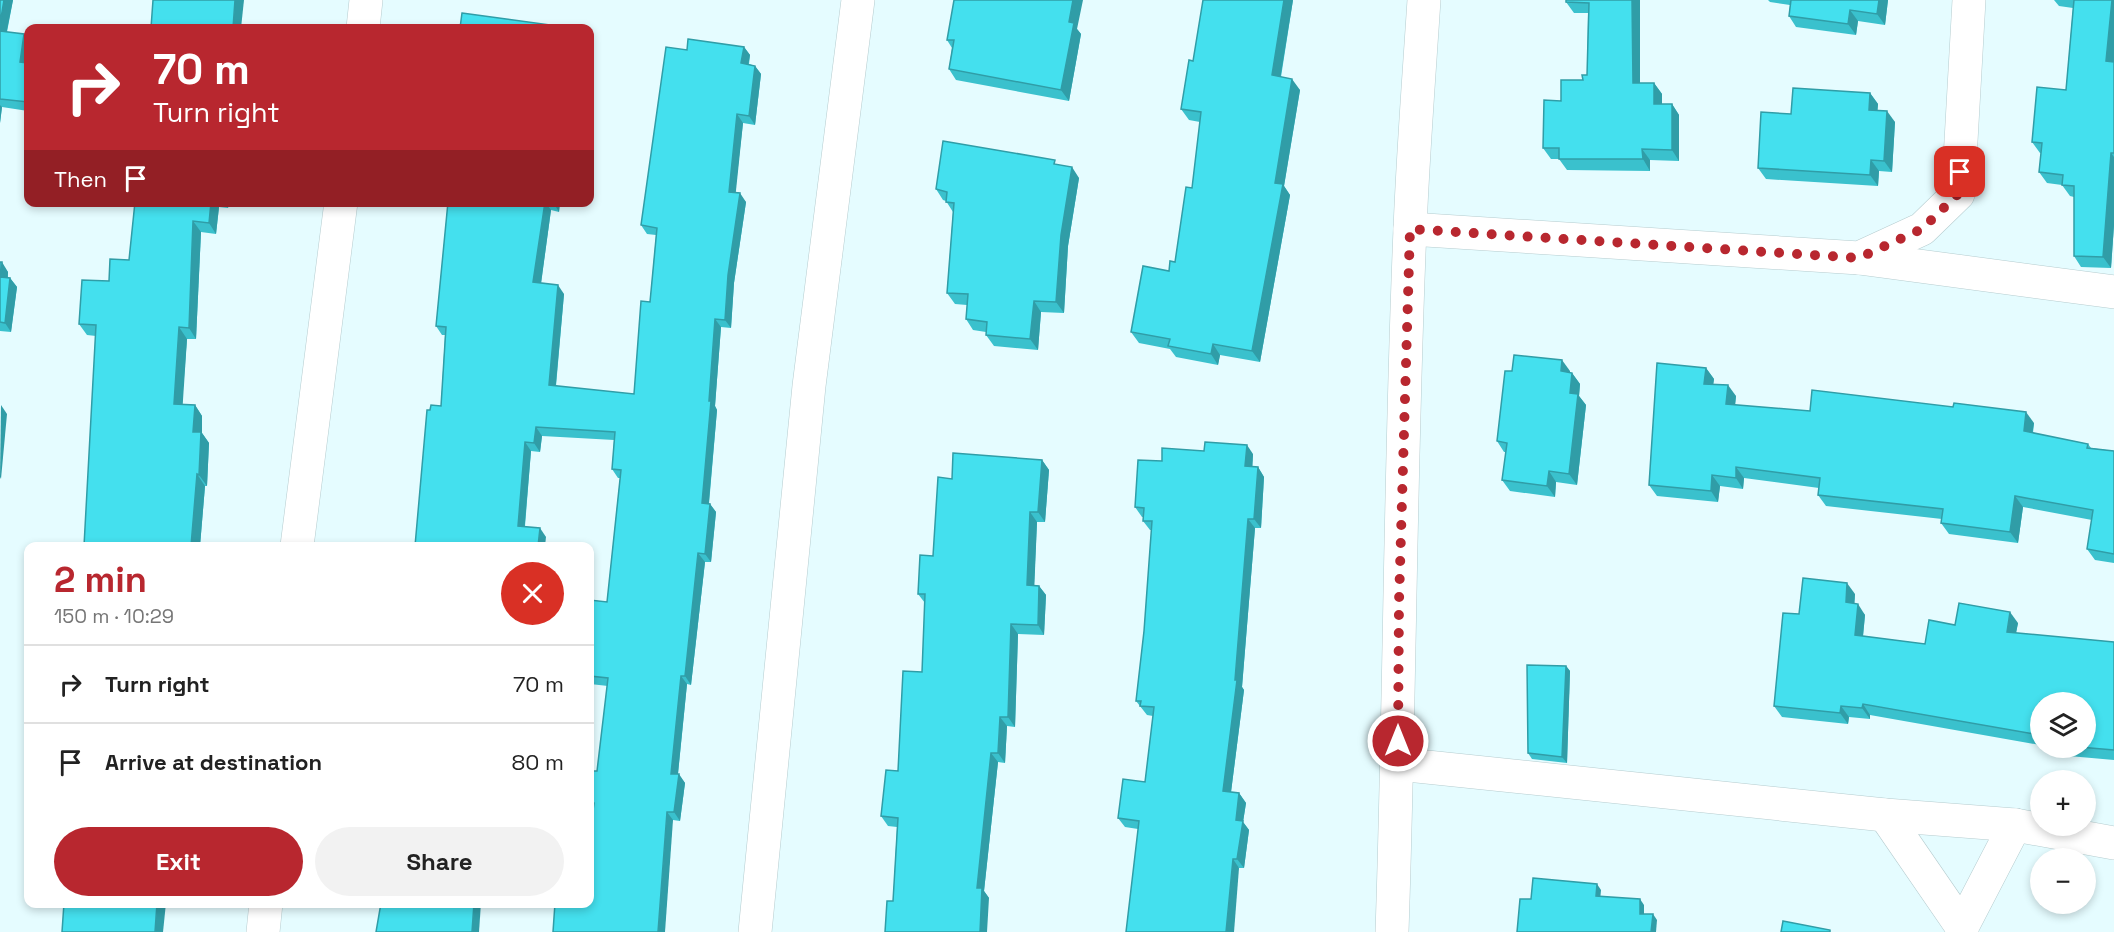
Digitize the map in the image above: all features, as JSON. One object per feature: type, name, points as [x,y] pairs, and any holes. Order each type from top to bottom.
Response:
[{"type":"street","points":[[363,24],[366,0]]},
{"type":"street","points":[[755,932],[809,386],[858,0]]},
{"type":"street","points":[[1392,932],[1410,229],[1424,0]]},
{"type":"street","points":[[1859,258],[1922,229],[1958,194],[1969,0]]},
{"type":"street","points":[[298,542],[340,207]]},
{"type":"street","points":[[1410,229],[1859,258],[2114,292]]},
{"type":"street","points":[[1398,765],[1886,815],[2015,825],[2114,843]]},
{"type":"street","points":[[1886,815],[1962,929],[2015,825]]},
{"type":"street","points":[[263,932],[265,908]]},
{"type":"building","points":[[0,0],[4,0],[0,24]]},
{"type":"building","points":[[153,0],[235,0],[233,24],[151,24]]},
{"type":"building","points":[[954,0],[1073,0],[1069,22],[1074,23],[1061,90],[949,69],[954,40],[947,40]]},
{"type":"building","points":[[1203,0],[1284,0],[1272,75],[1292,79],[1275,183],[1283,184],[1252,351],[1213,344],[1211,354],[1168,346],[1170,339],[1131,332],[1143,266],[1169,271],[1170,261],[1175,262],[1186,187],[1192,188],[1201,112],[1181,109],[1189,60],[1193,61]]},
{"type":"building","points":[[1566,0],[1632,0],[1633,83],[1654,83],[1654,104],[1672,104],[1672,150],[1642,149],[1643,159],[1559,159],[1559,148],[1543,148],[1544,100],[1561,101],[1561,80],[1583,80],[1582,75],[1587,75],[1589,3],[1566,2]]},
{"type":"building","points":[[1791,0],[1879,0],[1877,14],[1850,10],[1848,24],[1789,16]]},
{"type":"building","points":[[2074,0],[2112,0],[2106,61],[2114,62],[2114,153],[2111,153],[2103,257],[2074,256],[2074,186],[2062,185],[2063,175],[2039,172],[2042,143],[2032,142],[2037,87],[2066,90]]},
{"type":"building","points":[[462,13],[543,24],[461,24]]},
{"type":"building","points":[[0,31],[24,34],[20,62],[24,62],[24,102],[0,99]]},
{"type":"building","points":[[688,39],[744,47],[741,63],[755,66],[749,116],[737,114],[729,192],[740,193],[728,275],[725,320],[715,319],[702,503],[710,504],[705,554],[698,553],[685,676],[681,676],[671,774],[679,774],[674,812],[667,812],[658,932],[553,932],[555,908],[594,908],[594,771],[597,771],[608,678],[594,676],[594,600],[607,602],[621,470],[612,469],[615,432],[536,427],[534,443],[525,442],[518,526],[540,528],[538,542],[415,542],[427,410],[430,410],[431,405],[441,406],[446,327],[436,326],[448,207],[544,207],[533,282],[558,285],[549,385],[634,394],[641,301],[650,302],[657,228],[641,225],[666,47],[687,50]]},
{"type":"building","points":[[1793,88],[1870,93],[1869,110],[1887,111],[1884,161],[1871,160],[1870,175],[1758,168],[1761,112],[1791,114]]},
{"type":"building","points":[[943,141],[1055,160],[1054,164],[1072,167],[1061,235],[1056,302],[1034,301],[1030,339],[986,335],[987,322],[966,319],[968,294],[947,293],[954,203],[946,202],[947,192],[936,189]]},
{"type":"building","points":[[134,207],[211,207],[209,223],[193,221],[189,328],[179,327],[174,404],[195,405],[193,432],[201,432],[191,542],[84,542],[96,325],[79,324],[82,280],[109,281],[110,259],[129,260]]},
{"type":"building","points":[[0,262],[2,262],[1,277],[10,278],[5,323],[0,322]]},
{"type":"building","points":[[1514,355],[1562,360],[1561,371],[1572,373],[1570,393],[1578,394],[1569,474],[1549,471],[1547,486],[1502,480],[1507,443],[1497,441],[1505,371],[1512,371]]},
{"type":"building","points":[[1657,363],[1706,368],[1704,384],[1728,385],[1726,404],[1810,411],[1812,390],[1953,407],[1954,403],[2026,412],[2024,431],[2088,444],[2087,448],[2114,451],[2114,554],[2087,549],[2093,510],[2015,496],[2010,532],[1941,523],[1943,509],[1818,495],[1820,478],[1736,467],[1736,478],[1712,475],[1711,491],[1649,485]]},
{"type":"building","points":[[1205,442],[1247,445],[1245,466],[1258,467],[1254,519],[1248,519],[1235,680],[1237,680],[1223,791],[1239,793],[1236,820],[1243,821],[1237,859],[1233,859],[1226,932],[1126,932],[1139,821],[1118,818],[1123,779],[1145,782],[1154,707],[1140,706],[1141,701],[1136,701],[1152,521],[1143,521],[1144,508],[1135,507],[1138,460],[1162,461],[1162,448],[1204,451]]},
{"type":"building","points":[[953,453],[1042,460],[1038,512],[1030,512],[1027,585],[1039,586],[1038,625],[1011,624],[1008,717],[1000,717],[998,753],[991,753],[977,888],[982,888],[980,932],[885,932],[887,901],[893,901],[898,818],[881,816],[886,770],[898,771],[903,671],[922,672],[925,594],[918,594],[920,555],[933,556],[938,477],[952,479]]},
{"type":"building","points":[[1803,578],[1847,583],[1846,602],[1858,604],[1855,635],[1925,644],[1929,620],[1955,625],[1959,603],[2010,612],[2007,632],[2114,642],[2114,750],[2096,748],[2096,692],[2030,692],[2030,733],[1863,704],[1862,708],[1841,706],[1840,713],[1774,706],[1783,613],[1799,614]]},
{"type":"building","points":[[1527,665],[1566,666],[1562,757],[1528,753]]},
{"type":"building","points":[[1533,878],[1597,884],[1596,896],[1640,899],[1640,914],[1653,914],[1651,932],[1517,932],[1520,899],[1531,899]]},
{"type":"building","points":[[64,908],[157,908],[155,932],[62,932]]},
{"type":"building","points":[[380,908],[474,908],[472,932],[376,932]]},
{"type":"building","points":[[1783,921],[1830,930],[1830,932],[1781,932]]},
{"type":"route","points":[[1398,741],[1399,602],[1410,229],[1859,258],[1922,229],[1958,194],[1960,172]]}]
